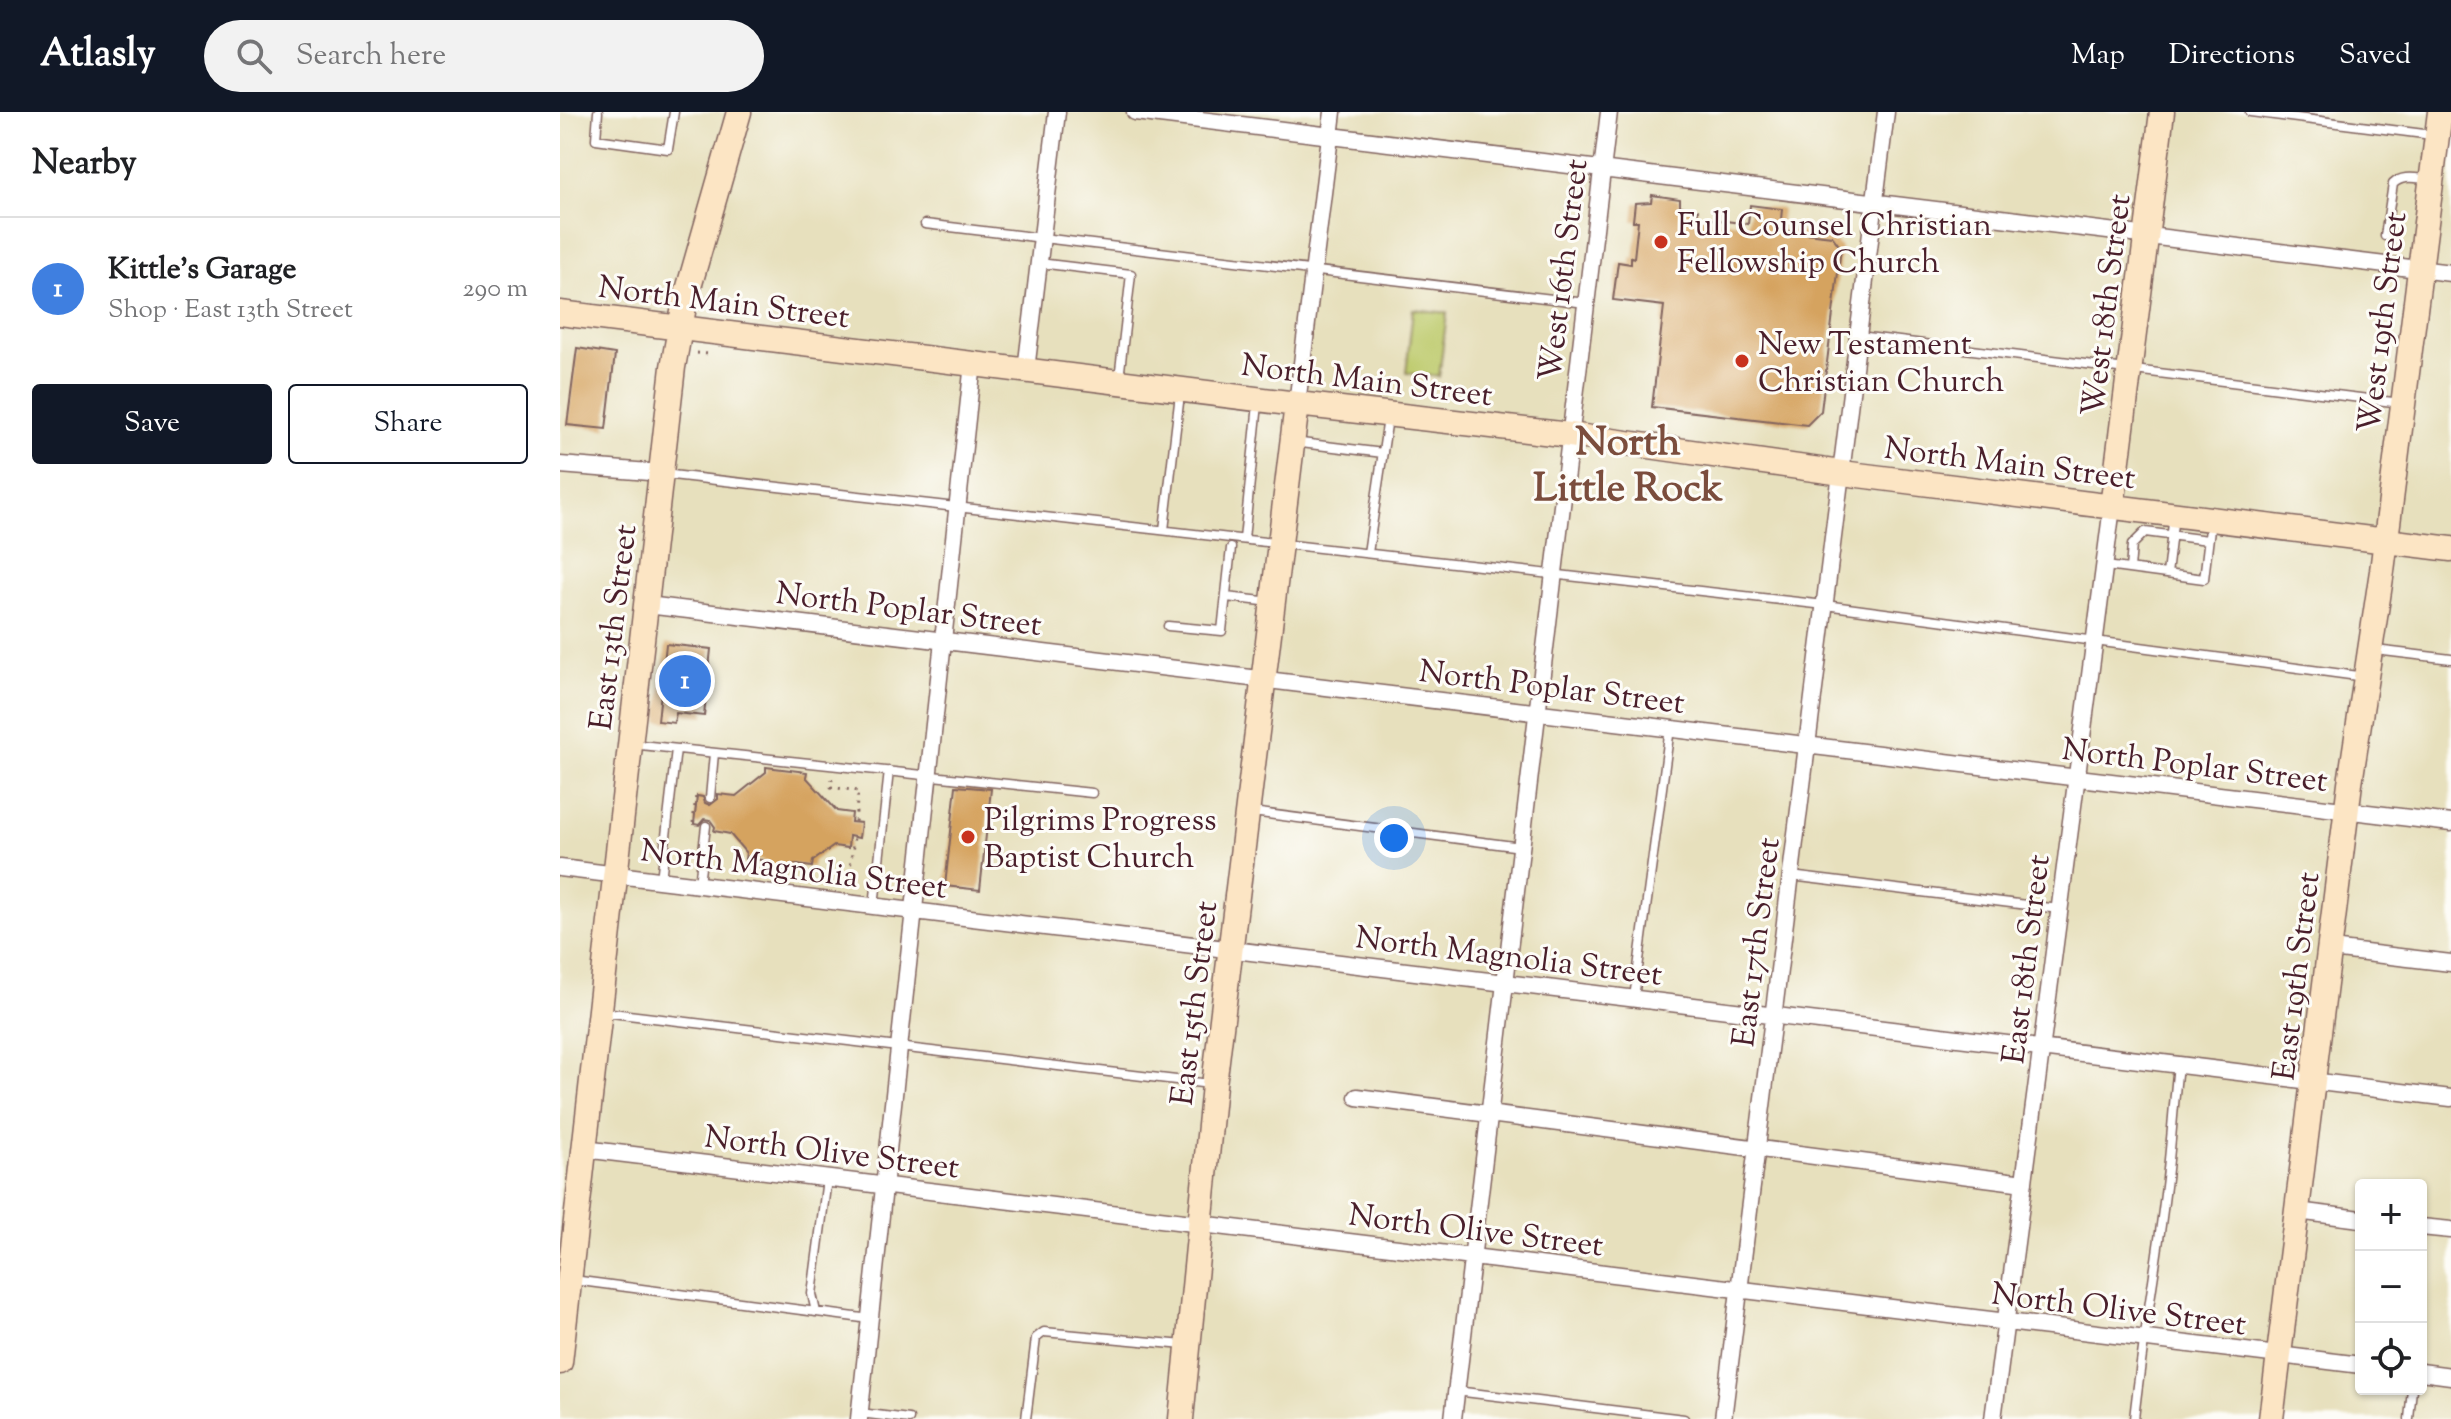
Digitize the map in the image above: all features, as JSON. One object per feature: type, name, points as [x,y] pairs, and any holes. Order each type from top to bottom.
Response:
[{"type":"main road","name":"East 13th Street","points":[[560,1362],[565,1294],[679,329],[739,112]]},
{"type":"main road","name":"West 18th Street","points":[[2112,507],[2162,112]]},
{"type":"main road","name":"West 19th Street","points":[[2385,541],[2438,124]]},
{"type":"main road","name":"North Main Street","points":[[560,313],[1570,435],[2112,507],[2172,525],[2210,530],[2385,541],[2451,549]]},
{"type":"main road","name":"East 15th Street","points":[[1181,1419],[1214,1085],[1297,404]]},
{"type":"main road","name":"East 19th Street","points":[[2271,1419],[2347,810],[2385,541]]},
{"type":"street","points":[[1026,370],[1057,112]]},
{"type":"street","points":[[1135,112],[2451,273]]},
{"type":"street","points":[[1297,404],[1333,112]]},
{"type":"street","name":"West 16th Street","points":[[1453,1419],[1609,112]]},
{"type":"street","name":"East 17th Street","points":[[1723,1419],[1886,112]]},
{"type":"street","points":[[859,1416],[973,363]]},
{"type":"street","points":[[560,465],[662,473]]},
{"type":"street","name":"East 18th Street","points":[[1993,1419],[2112,507]]},
{"type":"street","name":"North Poplar Street","points":[[647,605],[2451,823]]},
{"type":"street","name":"North Magnolia Street","points":[[560,868],[2451,1098]]},
{"type":"street","points":[[2331,949],[2451,963]]},
{"type":"street","points":[[1357,1097],[2024,1183]]},
{"type":"street","name":"North Olive Street","points":[[584,1149],[2355,1364]]},
{"type":"street","points":[[2297,1211],[2355,1218]]},
{"type":"street","points":[[2427,1228],[2451,1230]]},
{"type":"street","points":[[2427,1373],[2451,1376]]},
{"type":"lane","points":[[598,112],[596,139],[668,149],[674,112]]},
{"type":"lane","points":[[2250,112],[2438,124]]},
{"type":"lane","points":[[2385,236],[2393,184],[2398,179],[2408,177],[2432,179]]},
{"type":"lane","points":[[925,224],[1586,303]]},
{"type":"lane","points":[[1039,263],[1131,274],[1118,381]]},
{"type":"lane","points":[[1859,336],[2402,403]]},
{"type":"lane","points":[[1164,530],[1181,389]]},
{"type":"lane","points":[[1244,539],[1259,399]]},
{"type":"lane","points":[[1368,553],[1389,413]]},
{"type":"lane","points":[[1293,442],[1383,453]]},
{"type":"lane","points":[[662,473],[1825,605],[2366,677]]},
{"type":"lane","points":[[2130,569],[2132,545],[2145,532],[2172,525],[2167,574]]},
{"type":"lane","points":[[2106,566],[2204,579],[2210,530]]},
{"type":"lane","points":[[1168,626],[1222,631],[1231,548]]},
{"type":"lane","points":[[1226,597],[1273,602]]},
{"type":"lane","points":[[2370,650],[2451,659]]},
{"type":"lane","points":[[1634,999],[1670,728]]},
{"type":"lane","points":[[631,744],[1092,793]]},
{"type":"lane","points":[[661,880],[676,749]]},
{"type":"lane","points":[[710,798],[714,753]]},
{"type":"lane","points":[[874,906],[889,771]]},
{"type":"lane","points":[[1247,811],[1521,847]]},
{"type":"lane","points":[[699,885],[706,826]]},
{"type":"lane","points":[[1791,876],[2060,910]]},
{"type":"lane","points":[[600,1012],[1214,1085]]},
{"type":"lane","points":[[2134,1419],[2166,1188],[2178,1065]]},
{"type":"lane","points":[[816,1312],[812,1294],[827,1179]]},
{"type":"lane","points":[[565,1294],[816,1312],[870,1319]]},
{"type":"lane","points":[[1026,1419],[1036,1338],[1044,1332],[1189,1345]]},
{"type":"lane","points":[[1456,1391],[1684,1419]]},
{"type":"lane","points":[[2409,1419],[2411,1395]]},
{"type":"lane","points":[[859,1416],[909,1419]]},
{"type":"path","points":[[697,353],[709,354]]},
{"type":"path","points":[[832,771],[831,787],[858,791],[855,822]]},
{"type":"green space","points":[[1413,309],[1447,313],[1439,377],[1406,373]]},
{"type":"building","name":"New Testament Christian Church","points":[[1652,195],[1680,199],[1680,206],[1698,210],[1697,217],[1748,224],[1750,205],[1782,209],[1780,230],[1832,236],[1841,248],[1821,411],[1807,425],[1652,407],[1664,306],[1613,300],[1618,262],[1631,264],[1631,257],[1634,258],[1638,221],[1633,221],[1635,203],[1651,202]]},
{"type":"building","points":[[577,348],[615,354],[606,429],[567,425]]},
{"type":"building","points":[[666,644],[711,649],[704,716],[676,713],[674,723],[658,721]]},
{"type":"building","points":[[766,767],[807,772],[806,777],[837,811],[852,813],[851,822],[861,823],[859,838],[849,836],[848,848],[834,846],[813,861],[812,867],[792,864],[789,873],[763,869],[763,860],[745,859],[746,853],[730,834],[714,831],[710,820],[704,819],[699,825],[694,824],[697,796],[703,797],[705,803],[710,805],[718,799],[718,794],[736,796],[766,772]]},
{"type":"building","name":"Pilgrims Progress Baptist Church","points":[[956,786],[991,789],[980,890],[945,886]]},
{"type":"place","name":"Full Counsel Christian Fellowship Church","points":[[1661,242]]},
{"type":"place","name":"New Testament Christian Church","points":[[1742,361]]},
{"type":"place","name":"Kittle's Garage","points":[[685,681]]},
{"type":"place","name":"Pilgrims Progress Baptist Church","points":[[968,837]]},
{"type":"district","name":"North Little Rock","points":[[1628,463]]}]
